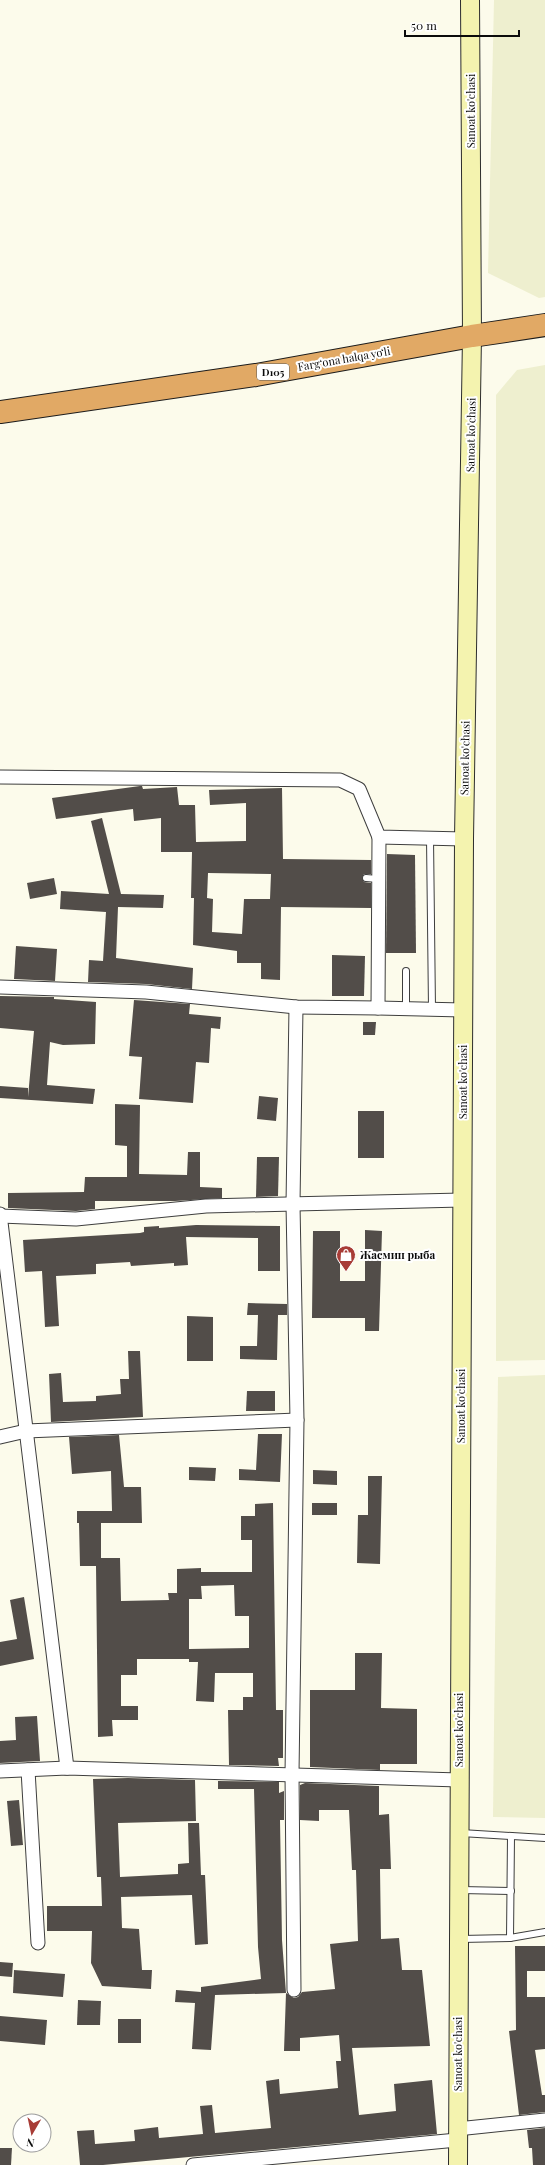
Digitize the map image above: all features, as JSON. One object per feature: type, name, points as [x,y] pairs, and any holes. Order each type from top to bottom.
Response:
[{"type":"highway","name":"Farg‘ona halqa yo‘li","points":[[0,412],[256,375],[472,336],[545,325]]},
{"type":"main road","name":"Sanoat ko'chasi","points":[[458,2165],[458,1833],[464,839],[472,336],[470,0]]},
{"type":"street","points":[[0,777],[340,780],[359,788],[379,837],[372,878],[378,1008]]},
{"type":"street","points":[[379,837],[464,839]]},
{"type":"street","points":[[0,987],[146,992],[296,1007],[463,1010]]},
{"type":"street","points":[[294,1990],[292,1774],[297,1420],[293,1204],[296,1007]]},
{"type":"street","points":[[67,1768],[0,1216],[76,1219],[206,1206],[462,1200]]},
{"type":"street","points":[[0,1437],[26,1431],[297,1420]]},
{"type":"street","points":[[0,1771],[67,1768],[459,1780]]},
{"type":"street","points":[[28,1770],[38,1942]]},
{"type":"street","points":[[193,2165],[457,2135],[545,2120]]},
{"type":"lane","points":[[430,838],[432,1009]]},
{"type":"lane","points":[[406,971],[406,1009]]},
{"type":"lane","points":[[458,1833],[545,1838]]},
{"type":"lane","points":[[510,1938],[511,1836]]},
{"type":"lane","points":[[458,1890],[511,1891]]},
{"type":"lane","points":[[458,1939],[510,1938],[545,1932]]},
{"type":"green space","points":[[494,0],[545,0],[545,297],[539,298],[488,273]]},
{"type":"green space","points":[[545,365],[545,1360],[496,1361],[496,395],[517,370]]},
{"type":"green space","points":[[545,1375],[545,1818],[493,1817],[498,1377]]},
{"type":"building","points":[[140,786],[142,786],[143,789],[177,787],[179,805],[195,805],[196,842],[246,841],[246,803],[210,805],[209,790],[282,788],[283,859],[371,860],[371,874],[364,874],[362,878],[364,882],[371,883],[371,908],[281,907],[280,980],[261,979],[261,963],[237,963],[237,951],[193,945],[194,898],[191,898],[192,852],[161,852],[161,818],[134,821],[133,809],[56,819],[52,798]],"holes":[[[208,873],[271,874],[270,899],[244,899],[242,934],[212,932],[213,899],[207,898]]]},
{"type":"building","points":[[102,818],[121,894],[164,895],[163,908],[118,907],[116,958],[193,968],[192,989],[146,984],[88,982],[89,960],[103,961],[106,912],[60,909],[61,891],[109,894],[91,821]]},
{"type":"building","points":[[387,854],[415,855],[416,953],[386,953]]},
{"type":"building","points":[[54,878],[57,894],[30,899],[27,883]]},
{"type":"building","points":[[16,946],[57,949],[55,981],[14,979]]},
{"type":"building","points":[[332,955],[365,956],[364,996],[332,996]]},
{"type":"building","points":[[0,996],[54,997],[54,999],[96,1002],[95,1044],[63,1045],[50,1042],[47,1085],[95,1089],[93,1104],[0,1098],[0,1086],[28,1088],[28,1097],[34,1031],[0,1028]]},
{"type":"building","points":[[134,1000],[190,1004],[189,1014],[221,1017],[220,1029],[211,1028],[209,1063],[196,1062],[193,1103],[139,1099],[142,1057],[129,1056]]},
{"type":"building","points":[[363,1022],[376,1022],[375,1035],[363,1035]]},
{"type":"building","points":[[259,1096],[278,1098],[276,1121],[257,1119]]},
{"type":"building","points":[[115,1104],[140,1105],[139,1174],[187,1175],[188,1152],[200,1152],[200,1187],[222,1188],[222,1198],[175,1201],[95,1201],[95,1209],[76,1211],[8,1208],[8,1193],[84,1192],[85,1177],[127,1177],[127,1146],[115,1145]]},
{"type":"building","points":[[358,1111],[384,1111],[384,1158],[358,1158]]},
{"type":"building","points":[[257,1157],[279,1157],[278,1196],[256,1197]]},
{"type":"building","points":[[196,1225],[280,1226],[280,1271],[258,1271],[258,1238],[186,1237],[188,1265],[174,1266],[174,1263],[131,1266],[130,1262],[96,1264],[96,1274],[56,1276],[59,1326],[45,1327],[42,1271],[25,1272],[23,1240],[140,1233],[144,1232],[144,1227],[159,1226],[159,1228]]},
{"type":"building","points":[[365,1230],[382,1231],[379,1331],[365,1331],[365,1318],[312,1318],[313,1231],[340,1231],[340,1281],[365,1281]]},
{"type":"building","points":[[248,1303],[287,1304],[287,1315],[278,1315],[277,1360],[240,1359],[240,1346],[257,1346],[258,1315],[247,1315]]},
{"type":"building","points":[[187,1316],[213,1317],[213,1361],[187,1361]]},
{"type":"building","points":[[128,1351],[140,1351],[143,1417],[51,1422],[49,1374],[61,1373],[63,1402],[96,1401],[96,1396],[121,1394],[120,1379],[129,1379]]},
{"type":"building","points":[[247,1391],[275,1391],[275,1411],[246,1411]]},
{"type":"building","points":[[258,1434],[282,1434],[280,1482],[239,1480],[239,1469],[256,1470]]},
{"type":"building","points":[[119,1435],[124,1487],[141,1487],[142,1523],[101,1523],[101,1558],[120,1558],[121,1601],[169,1600],[168,1593],[177,1593],[177,1569],[201,1568],[201,1572],[252,1572],[252,1540],[241,1540],[241,1516],[255,1516],[255,1504],[273,1503],[276,1710],[283,1710],[283,1758],[278,1758],[279,1766],[229,1765],[228,1710],[243,1710],[243,1697],[253,1697],[253,1673],[215,1673],[214,1702],[196,1701],[198,1662],[189,1662],[189,1659],[137,1659],[137,1675],[121,1675],[121,1706],[138,1706],[138,1720],[112,1720],[113,1736],[98,1737],[96,1566],[80,1566],[79,1523],[77,1523],[77,1511],[112,1511],[111,1471],[72,1474],[69,1437]],"holes":[[[234,1585],[235,1616],[249,1616],[249,1648],[189,1649],[189,1599],[202,1599],[201,1586]]]},
{"type":"building","points":[[189,1467],[216,1468],[215,1481],[189,1480]]},
{"type":"building","points":[[313,1470],[337,1471],[337,1485],[313,1484]]},
{"type":"building","points":[[368,1476],[382,1476],[380,1564],[357,1563],[358,1515],[368,1515]]},
{"type":"building","points":[[312,1503],[337,1503],[337,1515],[312,1515]]},
{"type":"building","points":[[24,1597],[34,1659],[0,1666],[0,1642],[17,1639],[10,1600]]},
{"type":"building","points":[[355,1653],[382,1653],[381,1708],[417,1709],[417,1764],[380,1764],[380,1770],[310,1767],[310,1690],[355,1690]]},
{"type":"building","points":[[37,1716],[40,1761],[0,1763],[0,1741],[16,1740],[15,1717]]},
{"type":"building","points":[[128,1778],[195,1780],[196,1821],[118,1823],[120,1877],[178,1874],[178,1864],[189,1863],[188,1823],[199,1823],[201,1875],[205,1875],[208,1944],[195,1945],[192,1895],[121,1897],[122,1928],[139,1929],[142,1970],[152,1970],[151,1989],[102,1986],[91,1963],[92,1931],[47,1931],[47,1906],[102,1906],[101,1877],[97,1877],[93,1779]]},
{"type":"building","points":[[218,1781],[279,1782],[279,1793],[284,1791],[284,1820],[280,1820],[282,1940],[286,1993],[215,1995],[211,2050],[192,2049],[195,2003],[175,2002],[176,1990],[201,1992],[201,1987],[261,1979],[258,1947],[254,1789],[218,1789]]},
{"type":"building","points":[[305,1783],[379,1786],[379,1815],[389,1814],[391,1869],[380,1869],[381,1939],[399,1938],[402,1970],[422,1970],[430,2046],[352,2048],[359,2115],[396,2111],[394,2084],[432,2080],[437,2134],[103,2165],[80,2165],[77,2131],[94,2130],[95,2144],[135,2141],[134,2130],[158,2127],[159,2138],[203,2134],[200,2106],[212,2105],[215,2133],[271,2128],[266,2081],[279,2079],[280,2094],[338,2088],[336,2061],[341,2061],[339,2035],[300,2038],[300,2051],[284,2051],[286,1993],[294,1998],[298,1997],[302,1992],[335,1989],[330,1944],[358,1941],[356,1870],[352,1870],[349,1810],[319,1810],[319,1821],[300,1820],[300,1785]]},
{"type":"building","points":[[19,1800],[23,1845],[11,1846],[7,1801]]},
{"type":"building","points":[[515,1946],[545,1946],[545,1971],[527,1971],[527,1997],[545,1997],[545,2049],[535,2050],[542,2095],[545,2095],[545,2112],[519,2115],[509,2031],[516,2030]]},
{"type":"building","points":[[0,1962],[13,1963],[12,1977],[0,1976]]},
{"type":"building","points":[[14,1970],[65,1974],[63,1997],[13,1993]]},
{"type":"building","points":[[78,2000],[101,2001],[100,2025],[77,2025]]},
{"type":"building","points":[[0,2016],[47,2020],[45,2045],[0,2041]]},
{"type":"building","points":[[118,2019],[141,2019],[141,2043],[118,2043]]},
{"type":"building","points":[[545,2128],[545,2165],[533,2165],[532,2148],[529,2148],[527,2130]]},
{"type":"building","points":[[0,2148],[12,2148],[11,2165],[0,2165]]},
{"type":"place","name":"Жасмин рыба","points":[[346,1272]]}]
